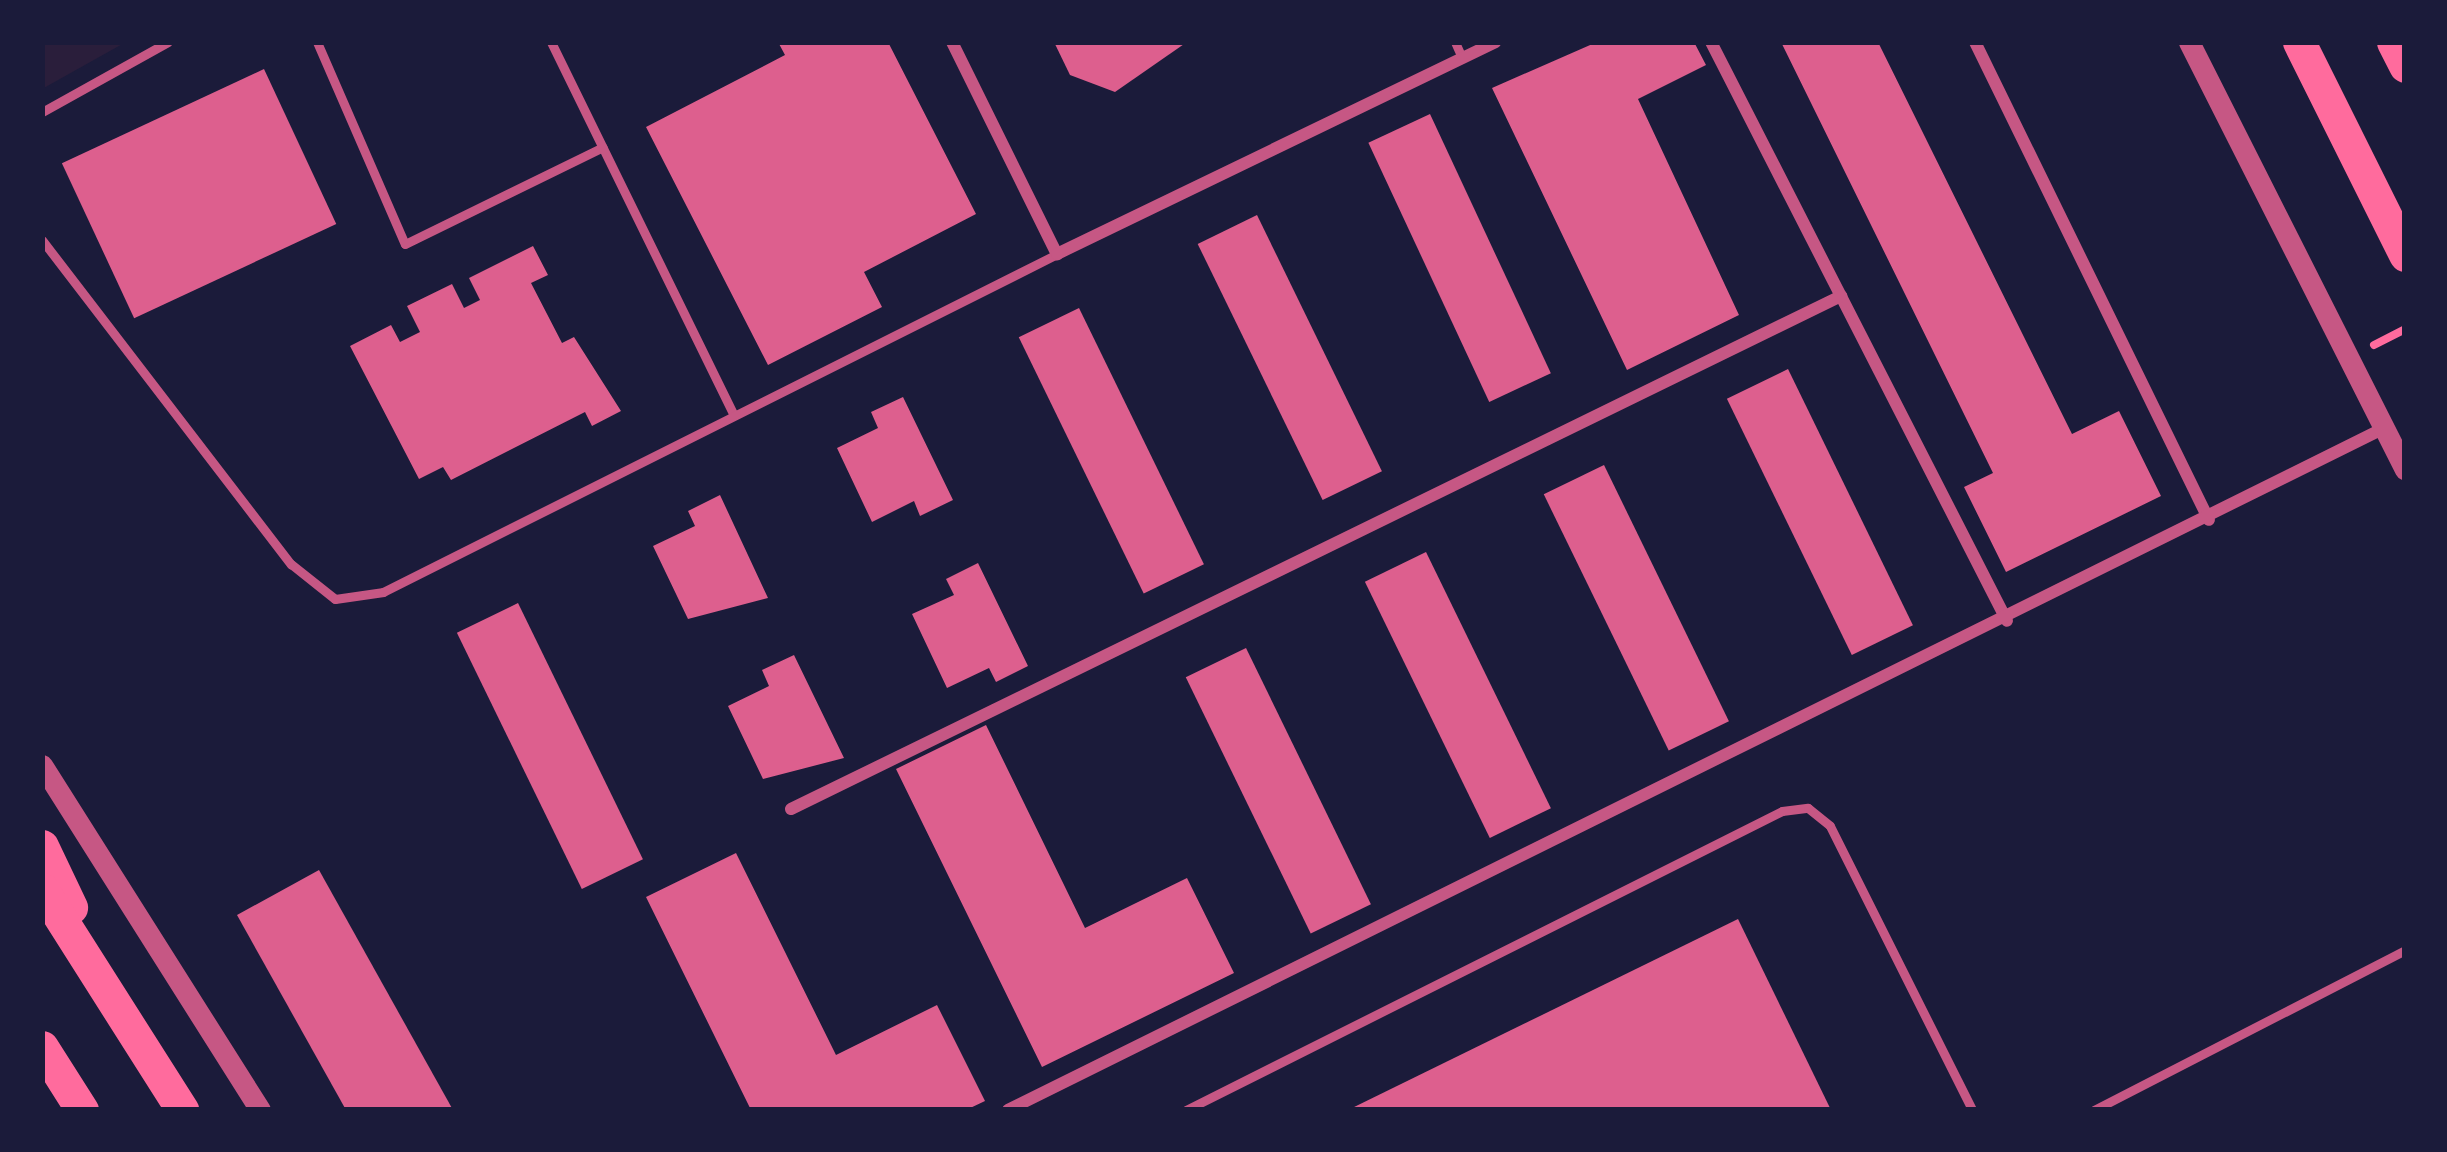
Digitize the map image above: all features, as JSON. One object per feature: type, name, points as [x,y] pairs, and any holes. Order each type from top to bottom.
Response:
[{"type":"highway","points":[[2299,42],[2405,255]]},
{"type":"highway","points":[[2393,42],[2405,66]]},
{"type":"highway","points":[[42,846],[117,1007]]},
{"type":"highway","points":[[42,889],[182,1110]]},
{"type":"highway","points":[[42,1047],[82,1110]]},
{"type":"street","points":[[952,42],[1057,254],[1495,42]]},
{"type":"street","points":[[1711,42],[2007,621]]},
{"type":"street","points":[[1976,42],[2209,520]]},
{"type":"street","points":[[2189,42],[2405,470]]},
{"type":"street","points":[[791,808],[1841,296]]},
{"type":"street","points":[[1008,1110],[2007,621],[2384,428]]},
{"type":"street","points":[[42,765],[260,1110]]},
{"type":"lane","points":[[42,112],[168,42]]},
{"type":"lane","points":[[317,42],[405,244],[603,146]]},
{"type":"lane","points":[[551,42],[734,416]]},
{"type":"lane","points":[[1455,42],[1462,58]]},
{"type":"lane","points":[[42,240],[290,564],[335,599],[383,592],[1057,254]]},
{"type":"lane","points":[[1186,1110],[1782,811],[1808,808],[1830,826],[1972,1110]]},
{"type":"lane","points":[[2094,1110],[2405,950]]},
{"type":"shaded area","points":[[42,42],[126,42],[42,89]]},
{"type":"building","points":[[778,42],[888,42],[976,214],[864,272],[882,307],[768,365],[646,127],[785,55]]},
{"type":"building","points":[[1054,42],[1187,42],[1115,92],[1070,75]]},
{"type":"building","points":[[1597,42],[1694,42],[1706,65],[1638,99],[1739,315],[1627,370],[1492,88]]},
{"type":"building","points":[[1781,42],[1878,42],[2072,434],[2119,411],[2161,496],[2006,572],[1964,487],[1993,473]]},
{"type":"building","points":[[264,69],[336,224],[134,318],[62,163]]},
{"type":"building","points":[[1430,114],[1551,373],[1489,402],[1368,143]]},
{"type":"building","points":[[1257,215],[1382,471],[1323,500],[1198,244]]},
{"type":"building","points":[[533,246],[548,275],[531,283],[562,343],[574,337],[621,411],[592,426],[585,412],[451,480],[443,467],[419,479],[350,346],[391,325],[400,342],[420,332],[407,306],[452,284],[464,308],[480,300],[469,278]]},
{"type":"building","points":[[1079,308],[1204,564],[1144,594],[1019,337]]},
{"type":"building","points":[[1788,369],[1913,625],[1852,655],[1727,399]]},
{"type":"building","points":[[903,397],[953,500],[920,516],[914,501],[872,522],[837,448],[878,428],[871,412]]},
{"type":"building","points":[[1604,465],[1729,721],[1669,751],[1544,494]]},
{"type":"building","points":[[720,495],[768,598],[688,619],[653,546],[695,526],[688,511]]},
{"type":"building","points":[[1426,552],[1551,808],[1490,838],[1365,582]]},
{"type":"building","points":[[978,563],[1028,666],[996,682],[989,668],[947,688],[912,614],[954,595],[946,579]]},
{"type":"building","points":[[518,603],[643,859],[582,889],[457,633]]},
{"type":"building","points":[[1246,648],[1371,904],[1311,934],[1186,677]]},
{"type":"building","points":[[794,655],[844,758],[763,779],[728,706],[769,686],[762,670]]},
{"type":"building","points":[[986,725],[1085,928],[1187,878],[1234,973],[1042,1067],[896,769]]},
{"type":"building","points":[[736,853],[836,1055],[937,1005],[985,1101],[966,1110],[751,1110],[646,897]]},
{"type":"building","points":[[319,870],[453,1110],[346,1110],[237,915]]},
{"type":"building","points":[[1738,919],[1831,1110],[1348,1110]]}]
